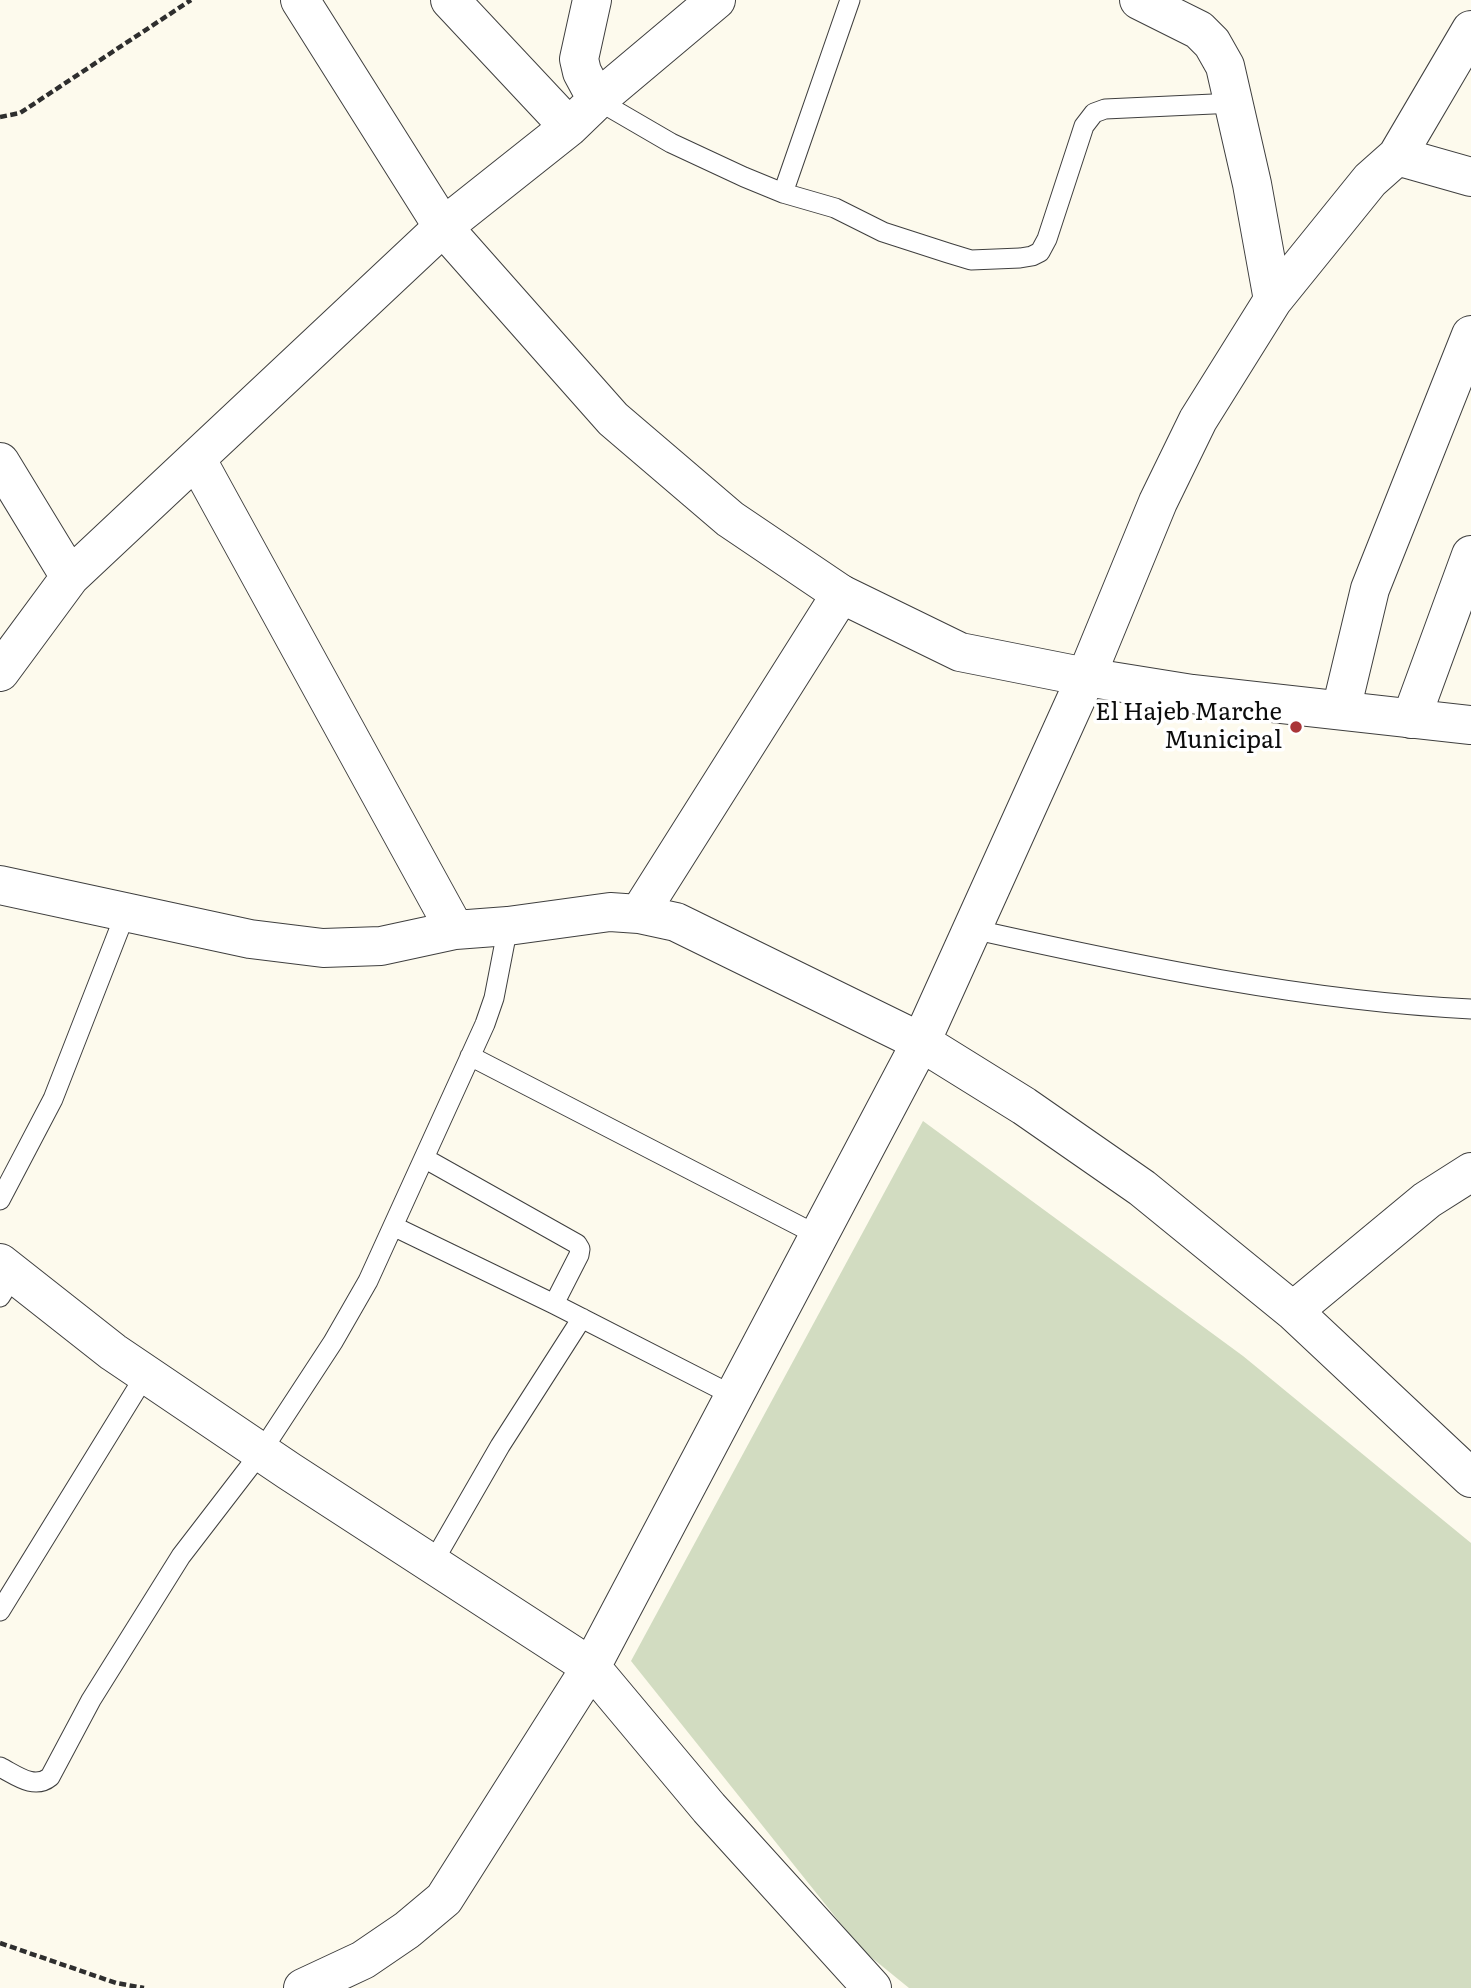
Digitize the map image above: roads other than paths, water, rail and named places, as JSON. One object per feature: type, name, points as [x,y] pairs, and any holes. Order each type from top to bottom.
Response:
[{"type":"street","points":[[450,0],[569,127]]},
{"type":"street","points":[[592,0],[579,59],[582,72],[597,100]]},
{"type":"street","points":[[0,672],[70,577],[443,227],[569,127],[597,100],[716,0]]},
{"type":"street","points":[[1139,0],[1199,30],[1212,43],[1225,66],[1235,103],[1273,300]]},
{"type":"street","points":[[306,3],[443,227],[613,419],[730,519],[841,594],[960,652],[1086,677],[1192,694],[1471,725]]},
{"type":"street","points":[[303,1988],[363,1960],[407,1930],[444,1899],[591,1667],[921,1042],[1086,677],[1158,502],[1198,421],[1273,300],[1370,180],[1397,156],[1471,30]]},
{"type":"street","points":[[1397,156],[1471,177]]},
{"type":"street","points":[[1341,710],[1370,589],[1471,335]]},
{"type":"street","points":[[197,460],[455,930]]},
{"type":"street","points":[[0,463],[70,577]]},
{"type":"street","points":[[1411,719],[1471,555]]},
{"type":"street","points":[[639,914],[841,594]]},
{"type":"street","points":[[0,885],[250,939],[323,948],[381,946],[455,930],[508,926],[610,912],[639,914],[676,922],[921,1042],[1024,1106],[1142,1188],[1293,1311],[1471,1478]]},
{"type":"street","points":[[1293,1311],[1427,1200],[1471,1172]]},
{"type":"street","points":[[5,1278],[261,1452],[591,1667],[709,1808],[872,1988]]},
{"type":"lane","points":[[783,193],[850,0]]},
{"type":"lane","points":[[597,100],[671,143],[783,193],[835,208],[883,232],[971,260],[1032,256],[1040,252],[1047,239],[1084,126],[1094,113],[1105,109],[1235,103]]},
{"type":"lane","points":[[0,1200],[53,1099],[126,912]]},
{"type":"lane","points":[[0,1767],[35,1783],[44,1782],[50,1777],[91,1700],[181,1556],[261,1452],[333,1342],[368,1281],[470,1056],[494,998],[508,926]]},
{"type":"lane","points":[[972,929],[1107,959],[1256,984],[1411,1006],[1471,1009]]},
{"type":"lane","points":[[470,1056],[818,1236]]},
{"type":"lane","points":[[424,1158],[577,1244],[579,1255],[554,1304]]},
{"type":"lane","points":[[393,1226],[734,1396]]},
{"type":"lane","points":[[432,1564],[500,1446],[582,1318]]},
{"type":"lane","points":[[0,1610],[146,1374]]},
{"type":"place","name":"El Hajeb Marche Municipal","points":[[1296,727]]}]
